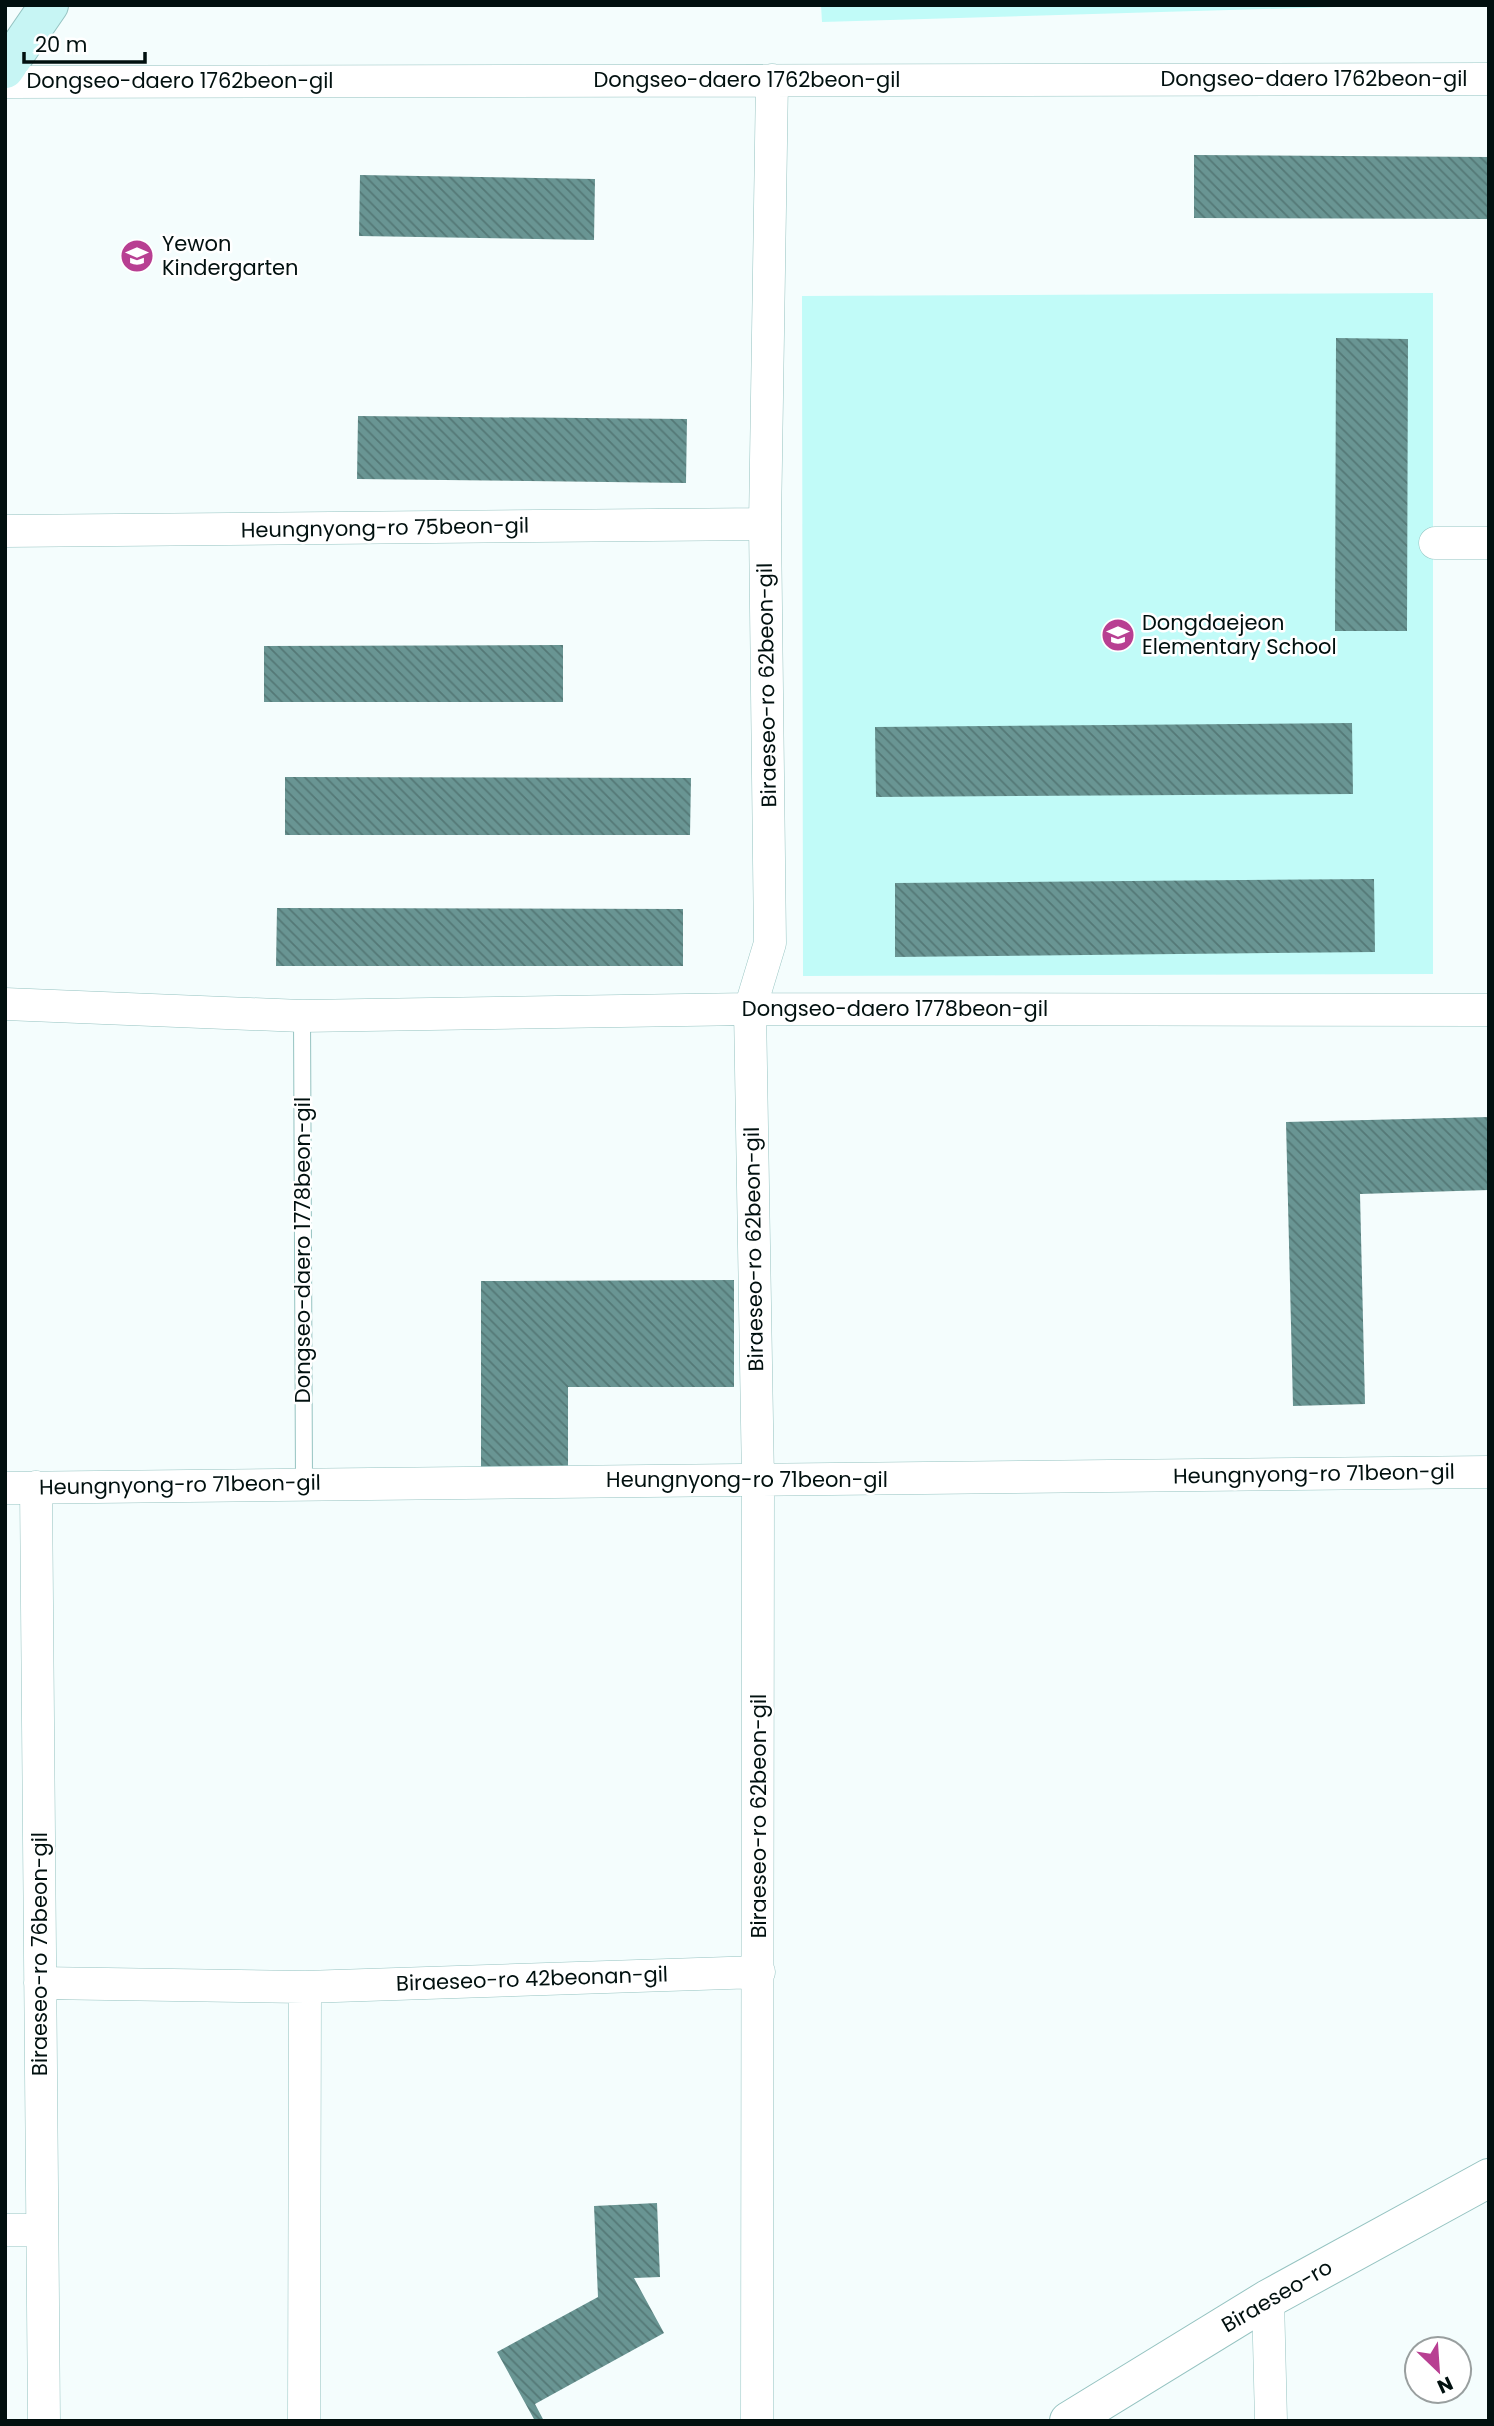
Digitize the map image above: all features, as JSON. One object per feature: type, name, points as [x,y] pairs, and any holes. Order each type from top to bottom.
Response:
[{"type":"main road","points":[[5,69],[50,5]]},
{"type":"street","name":"Dongseo-daero 1762beon-gil","points":[[5,82],[1489,79]]},
{"type":"street","name":"Biraeseo-ro 62beon-gil","points":[[757,2421],[758,1481],[750,1009],[770,943],[765,524],[772,80]]},
{"type":"street","name":"Heungnyong-ro 75beon-gil","points":[[5,531],[765,524]]},
{"type":"street","points":[[1434,543],[1489,543]]},
{"type":"street","name":"Dongseo-daero 1778beon-gil","points":[[5,1004],[302,1016],[750,1009],[1489,1010]]},
{"type":"street","name":"Heungnyong-ro 71beon-gil","points":[[5,1488],[1489,1472]]},
{"type":"street","name":"Biraeseo-ro 76beon-gil","points":[[37,1487],[44,2421]]},
{"type":"street","name":"Biraeseo-ro 42beonan-gil","points":[[40,1983],[305,1987],[759,1972]]},
{"type":"street","points":[[304,2421],[305,1987]]},
{"type":"street","name":"Biraeseo-ro","points":[[1069,2421],[1268,2299],[1489,2178]]},
{"type":"street","points":[[5,2230],[42,2230]]},
{"type":"street","points":[[1268,2299],[1271,2421]]},
{"type":"lane","name":"Dongseo-daero 1778beon-gil","points":[[302,1016],[304,1483]]},
{"type":"shaded area","points":[[821,5],[1403,5],[822,22]]},
{"type":"shaded area","name":"Dongdaejeon Elementary School","points":[[1433,293],[1433,974],[803,976],[802,296]]},
{"type":"building","points":[[1194,155],[1489,157],[1489,219],[1194,218]]},
{"type":"building","points":[[360,175],[595,179],[594,240],[359,236]]},
{"type":"building","points":[[1336,338],[1408,339],[1407,631],[1335,631]]},
{"type":"building","points":[[358,416],[687,419],[686,483],[357,479]]},
{"type":"building","points":[[563,645],[563,702],[264,702],[264,646]]},
{"type":"building","points":[[1352,723],[1353,794],[876,797],[875,727]]},
{"type":"building","points":[[285,777],[691,778],[690,835],[285,835]]},
{"type":"building","points":[[1374,879],[1375,952],[895,957],[895,883]]},
{"type":"building","points":[[277,908],[683,909],[683,966],[276,966]]},
{"type":"building","points":[[1489,1117],[1489,1190],[1360,1194],[1365,1404],[1293,1406],[1286,1122]]},
{"type":"building","points":[[734,1280],[734,1387],[568,1387],[568,1471],[481,1471],[481,1281]]},
{"type":"building","points":[[657,2203],[660,2277],[634,2278],[664,2333],[535,2404],[544,2421],[535,2421],[497,2352],[598,2297],[594,2206]]},
{"type":"place","name":"Yewon Kindergarten","points":[[137,256]]},
{"type":"place","name":"Dongdaejeon Elementary School","points":[[1118,635]]}]
